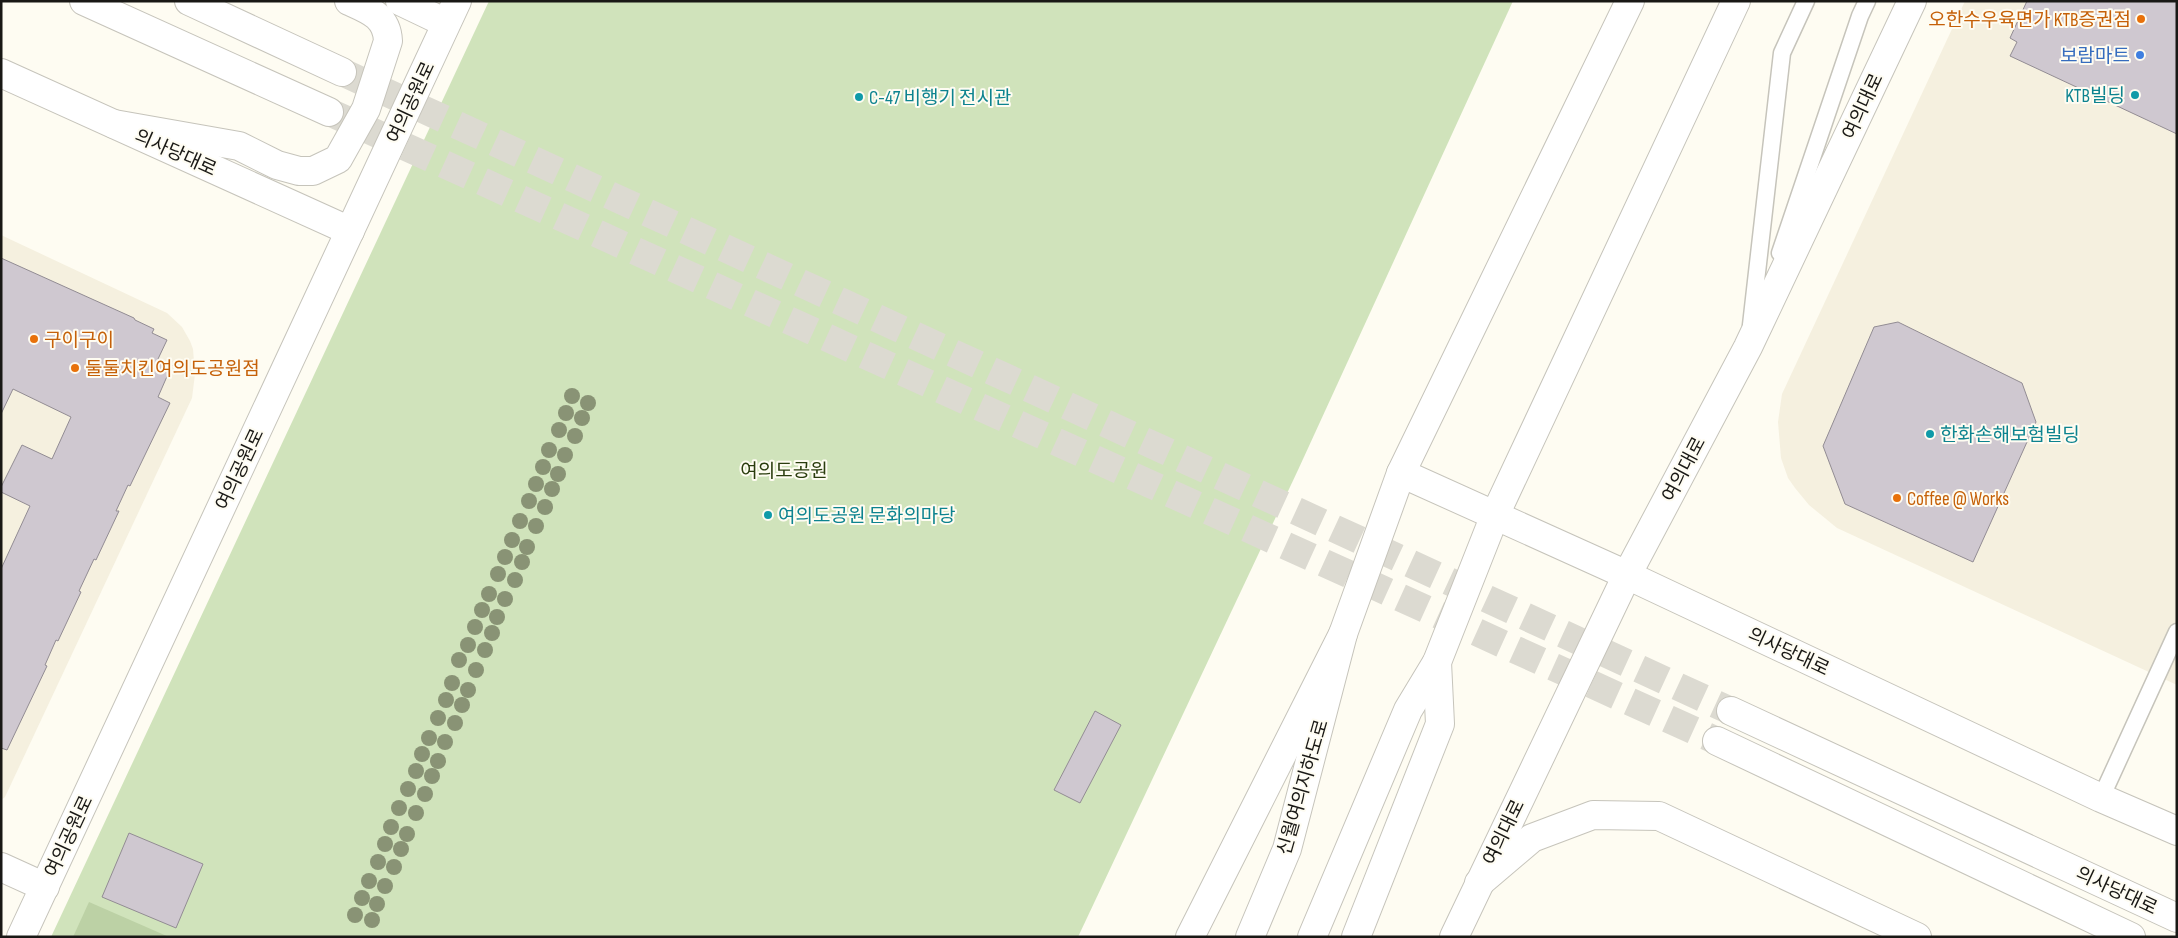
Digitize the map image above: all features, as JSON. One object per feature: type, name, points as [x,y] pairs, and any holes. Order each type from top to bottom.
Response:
[{"type":"main road","points":[[84,1],[329,112]]},
{"type":"main road","points":[[189,1],[342,72]]},
{"type":"main road","points":[[114,124],[239,146],[277,165],[299,171],[313,170],[326,166],[338,159],[366,109],[388,41],[388,31],[376,14],[350,1]]},
{"type":"main road","points":[[400,1],[452,12]]},
{"type":"main road","points":[[1190,937],[1343,634],[1401,473],[1630,1]]},
{"type":"main road","points":[[1312,937],[1408,710],[1437,662],[1495,515],[1736,1]]},
{"type":"main road","name":"여의대로","points":[[1454,937],[1627,575],[1748,347],[1912,1]]},
{"type":"main road","name":"여의공원로","points":[[21,937],[452,12]]},
{"type":"main road","name":"의사당대로","points":[[1,73],[350,231]]},
{"type":"main road","name":"의사당대로","points":[[1401,473],[1627,575],[2101,798],[2177,831]]},
{"type":"main road","name":"신월여의지하도로","points":[[1250,937],[1286,849],[1343,634]]},
{"type":"main road","points":[[1356,937],[1440,724],[1437,662]]},
{"type":"main road","name":"의사당대로","points":[[1731,710],[2177,918]]},
{"type":"main road","name":"의사당대로","points":[[1718,741],[2131,937]]},
{"type":"main road","points":[[1479,883],[1532,838],[1593,815],[1659,816],[1917,937]]},
{"type":"main road","points":[[1,867],[45,887]]},
{"type":"lane","points":[[1748,347],[1782,53],[1806,1]]},
{"type":"lane","points":[[1748,347],[1860,16],[1868,1]]},
{"type":"lane","points":[[2101,798],[2177,632]]},
{"type":"shaded area","points":[[1965,1],[2177,1],[2177,685],[1837,528],[1809,505],[1795,488],[1788,478],[1781,458],[1778,422],[1782,394]]},
{"type":"shaded area","points":[[1,235],[167,313],[182,327],[190,341],[193,349],[195,374],[192,398],[5,797],[1,800]]},
{"type":"green space","name":"여의도공원","points":[[489,1],[1513,1],[1298,470],[1078,937],[51,937]]},
{"type":"green space","points":[[89,902],[169,937],[73,937]]},
{"type":"building","name":"KTB빌딩","points":[[2027,1],[2177,1],[2177,134],[2010,56],[2017,42],[2010,38]]},
{"type":"building","points":[[1,258],[134,318],[154,329],[152,333],[167,340],[158,359],[172,365],[158,397],[170,403],[130,486],[128,485],[116,511],[119,511],[96,560],[94,559],[58,641],[56,640],[45,665],[47,666],[7,750],[1,748],[1,569],[30,506],[1,492],[1,487],[22,445],[52,459],[71,417],[13,389],[1,414]]},
{"type":"building","name":"한화손해보험빌딩","points":[[1898,322],[2022,383],[2036,422],[1973,562],[1845,504],[1823,446],[1874,327]]},
{"type":"building","points":[[1095,711],[1121,725],[1080,803],[1054,790]]},
{"type":"building","points":[[129,833],[203,864],[176,928],[102,897]]},
{"type":"tunnel","points":[[342,72],[1731,711]]},
{"type":"tunnel","points":[[329,112],[1717,741]]},
{"type":"place","name":"오한수우육면가 KTB증권점","points":[[2141,19]]},
{"type":"place","name":"보람마트","points":[[2140,55]]},
{"type":"place","name":"KTB빌딩","points":[[2135,95]]},
{"type":"place","name":"C-47 비행기 전시관","points":[[859,97]]},
{"type":"place","name":"구이구이","points":[[34,339]]},
{"type":"place","name":"둘둘치킨여의도공원점","points":[[75,368]]},
{"type":"place","name":"한화손해보험빌딩","points":[[1930,434]]},
{"type":"place","name":"Coffee @ Works","points":[[1897,498]]},
{"type":"place","name":"여의도공원 문화의마당","points":[[768,515]]}]
